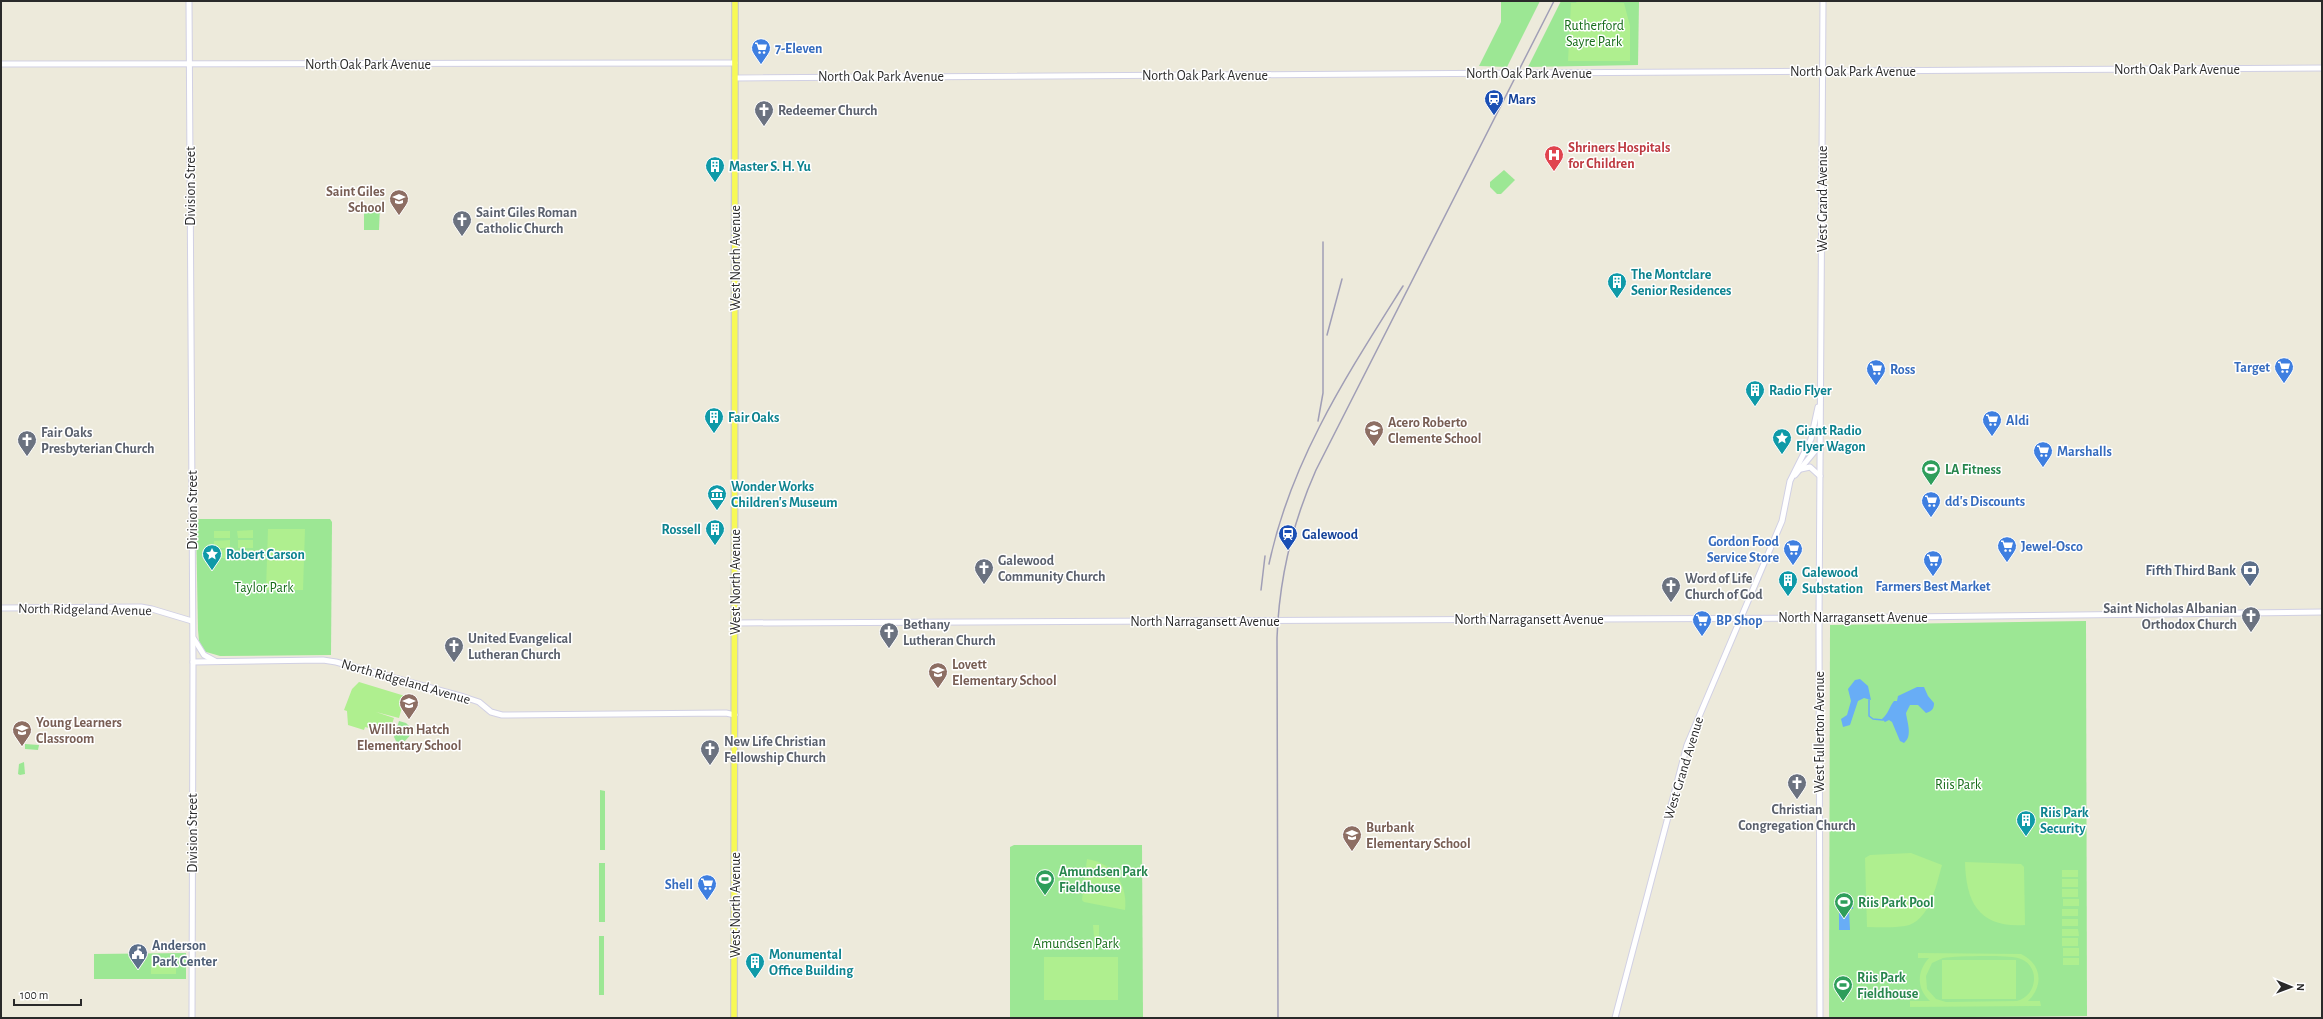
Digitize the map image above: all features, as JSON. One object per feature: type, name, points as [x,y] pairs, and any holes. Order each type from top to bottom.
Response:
[{"type":"main road","name":"West North Avenue","points":[[734,1018],[735,1]]},
{"type":"street","name":"Division Street","points":[[189,1],[193,662],[192,1018]]},
{"type":"street","name":"West Grand Avenue","points":[[1790,481],[1820,445],[1823,1]]},
{"type":"street","name":"North Oak Park Avenue","points":[[1,64],[735,63]]},
{"type":"street","name":"North Oak Park Avenue","points":[[735,78],[2322,68]]},
{"type":"street","name":"West Grand Avenue","points":[[1616,1018],[1687,746],[1782,521],[1790,481],[1811,439],[1820,396]]},
{"type":"street","name":"West Fullerton Avenue","points":[[1820,445],[1820,1018]]},
{"type":"street","points":[[1800,469],[1810,467],[1820,476]]},
{"type":"street","name":"North Ridgeland Avenue","points":[[1,608],[141,607],[152,608],[192,621]]},
{"type":"street","name":"North Narragansett Avenue","points":[[735,623],[1819,618],[2322,612]]},
{"type":"street","points":[[192,634],[201,652],[218,661]]},
{"type":"street","name":"North Ridgeland Avenue","points":[[193,662],[323,660],[336,662],[464,697],[479,702],[491,712],[502,715],[726,713],[735,715]]},
{"type":"green space","name":"Rutherford Sayre Park","points":[[1501,1],[1540,1],[1507,67],[1479,66],[1501,22]]},
{"type":"green space","name":"Rutherford Sayre Park","points":[[1561,1],[1639,1],[1638,65],[1528,67]]},
{"type":"green space","points":[[1577,1],[1624,3],[1630,26],[1630,61],[1568,61],[1571,3],[1576,3]]},
{"type":"green space","points":[[1504,170],[1515,180],[1501,194],[1497,194],[1490,187],[1490,182]]},
{"type":"green space","points":[[364,206],[380,206],[379,230],[364,230]]},
{"type":"green space","name":"Taylor Park","points":[[197,519],[330,519],[332,522],[331,655],[220,656],[203,651],[199,641],[198,630]]},
{"type":"green space","points":[[268,529],[305,529],[303,590],[266,590]]},
{"type":"green space","points":[[253,530],[253,538],[238,538],[237,531]]},
{"type":"green space","points":[[214,531],[230,531],[230,538],[214,538]]},
{"type":"green space","points":[[230,540],[230,548],[214,548],[214,541]]},
{"type":"green space","points":[[238,540],[253,540],[253,548],[238,548]]},
{"type":"green space","points":[[214,550],[230,550],[230,558],[214,558]]},
{"type":"green space","points":[[238,550],[253,550],[254,557],[238,558]]},
{"type":"green space","name":"Riis Park","points":[[2086,621],[2087,1016],[1829,1018],[1830,625]]},
{"type":"green space","points":[[359,682],[405,696],[399,718],[376,712],[394,718],[389,733],[365,727],[364,730],[348,725],[347,711],[344,710],[352,689]]},
{"type":"green space","points":[[399,721],[406,723],[414,731],[405,741],[397,743],[394,737]]},
{"type":"green space","points":[[25,744],[39,745],[38,750],[25,749]]},
{"type":"green space","points":[[24,762],[25,774],[20,775],[18,774],[19,764]]},
{"type":"green space","points":[[600,790],[605,791],[605,850],[600,850]]},
{"type":"green space","name":"Amundsen Park","points":[[1014,845],[1142,845],[1143,1018],[1010,1018],[1010,847]]},
{"type":"green space","points":[[1911,853],[1942,865],[1931,902],[1920,918],[1914,923],[1905,926],[1867,927],[1865,858],[1870,855]]},
{"type":"green space","points":[[1087,859],[1104,865],[1117,876],[1124,892],[1125,910],[1084,902],[1082,900]]},
{"type":"green space","points":[[1965,862],[2021,864],[2024,867],[2025,925],[2010,925],[1997,922],[1978,910],[1968,890]]},
{"type":"green space","points":[[599,863],[605,863],[605,922],[599,922]]},
{"type":"green space","points":[[2062,870],[2078,870],[2078,877],[2062,877]]},
{"type":"green space","points":[[2062,879],[2078,879],[2078,887],[2062,887]]},
{"type":"green space","points":[[2062,889],[2078,889],[2078,897],[2062,897]]},
{"type":"green space","points":[[2063,899],[2079,899],[2079,906],[2063,906]]},
{"type":"green space","points":[[2062,909],[2078,909],[2078,916],[2062,916]]},
{"type":"green space","points":[[2062,919],[2078,919],[2078,926],[2062,926]]},
{"type":"green space","points":[[1093,925],[1099,925],[1099,937],[1094,937]]},
{"type":"green space","points":[[2062,929],[2078,929],[2079,936],[2062,936]]},
{"type":"green space","points":[[599,936],[604,936],[604,995],[599,995]]},
{"type":"green space","points":[[2062,938],[2078,938],[2078,946],[2062,946]]},
{"type":"green space","points":[[2063,948],[2079,948],[2079,956],[2063,956]]},
{"type":"green space","points":[[186,953],[186,979],[94,979],[94,954]]},
{"type":"green space","points":[[1918,953],[2021,954],[2028,958],[2037,969],[2037,989],[2028,1001],[2040,1001],[2041,1006],[1910,1007],[1910,1001],[1930,1001],[1925,996],[1920,985],[1920,974],[1922,968],[1929,958],[1918,958]],"holes":[[[1969,956],[2018,958],[2025,961],[2030,967],[2033,973],[2033,987],[2024,998],[2017,1001],[1946,1002],[1936,999],[1927,989],[1926,976],[1932,963],[1943,958]]]},
{"type":"green space","points":[[1044,957],[1118,957],[1118,1000],[1044,1000]]},
{"type":"green space","points":[[151,958],[176,958],[176,974],[151,974]]},
{"type":"green space","points":[[2063,958],[2079,958],[2079,965],[2063,965]]},
{"type":"green space","points":[[1942,960],[2016,960],[2016,999],[1942,999]]},
{"type":"water","points":[[1860,679],[1868,686],[1871,700],[1864,698],[1858,701],[1850,725],[1843,727],[1841,719],[1847,715],[1851,701],[1848,689],[1855,680]]},
{"type":"water","points":[[1917,687],[1924,687],[1928,696],[1934,703],[1934,707],[1931,711],[1926,713],[1918,705],[1910,705],[1906,713],[1909,733],[1907,740],[1904,743],[1900,741],[1892,722],[1889,720],[1885,722],[1882,719],[1894,701],[1897,701],[1898,696]]},
{"type":"water","name":"Riis Park Pool","points":[[1836,899],[1853,899],[1853,909],[1849,909],[1850,930],[1839,930],[1839,910],[1836,909]]},
{"type":"waterway","points":[[1869,700],[1869,716],[1873,719],[1883,720]]},
{"type":"railway","points":[[1278,1018],[1277,638],[1278,616],[1288,552],[1300,511],[1316,470],[1554,1]]},
{"type":"railway","points":[[1318,421],[1323,393],[1323,242]]},
{"type":"railway","points":[[1327,335],[1342,279]]},
{"type":"railway","points":[[1269,564],[1291,489],[1306,454],[1323,419],[1342,386],[1403,286]]},
{"type":"railway","points":[[1261,590],[1265,556]]},
{"type":"place","name":"7-Eleven","points":[[761,65]]},
{"type":"place","name":"Mars","points":[[1494,116]]},
{"type":"place","name":"Redeemer Church","points":[[764,127]]},
{"type":"place","name":"Shriners Hospitals for Children","points":[[1554,172]]},
{"type":"place","name":"Master S. H. Yu","points":[[715,183]]},
{"type":"place","name":"Saint Giles School","points":[[399,216]]},
{"type":"place","name":"Saint Giles Roman Catholic Church","points":[[462,237]]},
{"type":"place","name":"The Montclare Senior Residences","points":[[1617,299]]},
{"type":"place","name":"Target","points":[[2284,384]]},
{"type":"place","name":"Ross","points":[[1876,386]]},
{"type":"place","name":"Radio Flyer","points":[[1755,407]]},
{"type":"place","name":"Fair Oaks","points":[[714,434]]},
{"type":"place","name":"Aldi","points":[[1992,437]]},
{"type":"place","name":"Acero Roberto Clemente School","points":[[1374,447]]},
{"type":"place","name":"Giant Radio Flyer Wagon","points":[[1782,455]]},
{"type":"place","name":"Fair Oaks Presbyterian Church","points":[[27,457]]},
{"type":"place","name":"Marshalls","points":[[2043,468]]},
{"type":"place","name":"LA Fitness","points":[[1931,486]]},
{"type":"place","name":"Wonder Works Children's Museum","points":[[717,511]]},
{"type":"place","name":"dd's Discounts","points":[[1931,518]]},
{"type":"place","name":"Rossell","points":[[715,546]]},
{"type":"place","name":"Galewood","points":[[1288,551]]},
{"type":"place","name":"Jewel-Osco","points":[[2007,563]]},
{"type":"place","name":"Gordon Food Service Store","points":[[1793,566]]},
{"type":"place","name":"Robert Carson","points":[[212,571]]},
{"type":"place","name":"Farmers Best Market","points":[[1933,577]]},
{"type":"place","name":"Galewood Community Church","points":[[984,585]]},
{"type":"place","name":"Fifth Third Bank","points":[[2250,587]]},
{"type":"place","name":"Galewood Substation","points":[[1788,597]]},
{"type":"place","name":"Word of Life Church of God","points":[[1671,603]]},
{"type":"place","name":"Saint Nicholas Albanian Orthodox Church","points":[[2251,633]]},
{"type":"place","name":"BP Shop","points":[[1702,637]]},
{"type":"place","name":"Bethany Lutheran Church","points":[[889,649]]},
{"type":"place","name":"United Evangelical Lutheran Church","points":[[454,663]]},
{"type":"place","name":"Lovett Elementary School","points":[[938,689]]},
{"type":"place","name":"William Hatch Elementary School","points":[[409,720]]},
{"type":"place","name":"Young Learners Classroom","points":[[22,747]]},
{"type":"place","name":"New Life Christian Fellowship Church","points":[[710,766]]},
{"type":"place","name":"Christian Congregation Church","points":[[1797,800]]},
{"type":"place","name":"Riis Park Security","points":[[2026,837]]},
{"type":"place","name":"Burbank Elementary School","points":[[1352,852]]},
{"type":"place","name":"Amundsen Park Fieldhouse","points":[[1045,896]]},
{"type":"place","name":"Shell","points":[[707,901]]},
{"type":"place","name":"Riis Park Pool","points":[[1844,919]]},
{"type":"place","name":"Anderson Park Center","points":[[138,970]]},
{"type":"place","name":"Monumental Office Building","points":[[755,979]]},
{"type":"place","name":"Riis Park Fieldhouse","points":[[1843,1002]]}]
